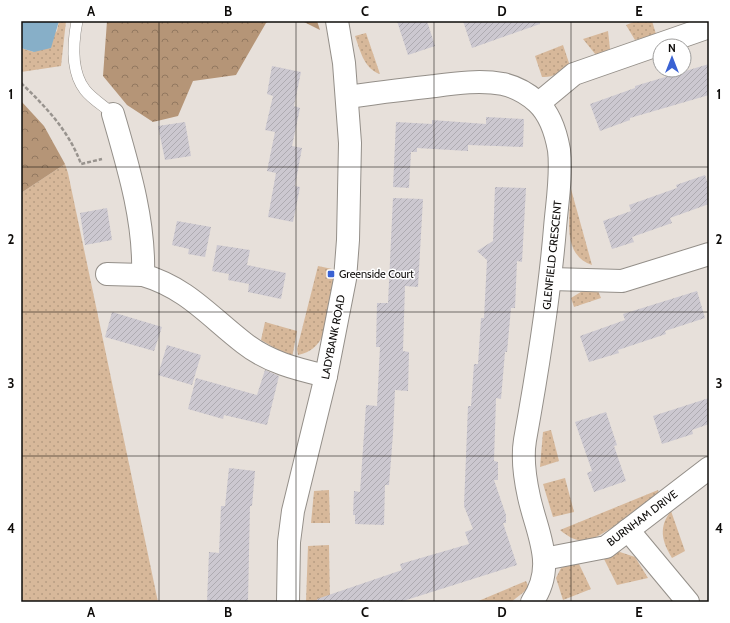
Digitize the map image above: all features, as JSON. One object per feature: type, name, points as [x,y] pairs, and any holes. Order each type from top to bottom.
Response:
[{"type":"street","name":"LADYBANK ROAD","points":[[288,602],[289,542],[293,511],[326,376],[345,279],[349,172],[347,96],[337,21]]},
{"type":"street","points":[[539,103],[574,74],[709,27]]},
{"type":"street","name":"GLENFIELD CRESCENT","points":[[347,96],[453,84],[502,84],[518,89],[539,103],[551,122],[559,150],[559,172],[550,279],[539,365],[524,446],[529,497],[541,539],[544,559],[542,584],[532,602]]},
{"type":"street","points":[[113,114],[124,154],[139,221],[144,253],[143,275]]},
{"type":"street","points":[[550,279],[622,281],[709,254]]},
{"type":"street","points":[[107,274],[143,275],[174,286],[193,300],[244,344],[263,356],[292,368],[326,376]]},
{"type":"street","name":"BURNHAM DRIVE","points":[[544,559],[606,546],[709,468]]},
{"type":"street","points":[[628,530],[688,602]]},
{"type":"lane","points":[[77,21],[74,37],[75,67],[85,89],[113,114]]},
{"type":"path","points":[[21,83],[48,109],[75,147],[81,164],[124,154]]},
{"type":"shaded area","points":[[59,21],[66,21],[61,66],[21,72],[21,48],[34,52],[57,31]]},
{"type":"shaded area","points":[[636,21],[652,21],[656,34],[635,40],[626,25]]},
{"type":"shaded area","points":[[608,31],[610,49],[596,55],[583,39]]},
{"type":"shaded area","points":[[366,33],[380,74],[375,72],[366,63],[355,36]]},
{"type":"shaded area","points":[[563,45],[570,66],[553,76],[542,77],[535,56]]},
{"type":"shaded area","points":[[65,164],[158,602],[21,602],[21,193]]},
{"type":"shaded area","points":[[571,189],[592,265],[582,260],[576,253],[571,243],[569,222]]},
{"type":"shaded area","points":[[318,266],[337,270],[323,335],[314,348],[298,355],[297,349]]},
{"type":"shaded area","points":[[597,288],[601,298],[574,307],[571,298],[584,290]]},
{"type":"shaded area","points":[[265,322],[297,331],[292,358],[261,340]]},
{"type":"shaded area","points":[[551,430],[559,461],[540,467],[543,432]]},
{"type":"shaded area","points":[[565,478],[574,512],[553,517],[543,484]]},
{"type":"shaded area","points":[[329,490],[330,523],[311,523],[314,491]]},
{"type":"shaded area","points":[[658,490],[659,493],[600,535],[583,541],[568,536],[560,530]]},
{"type":"shaded area","points":[[671,511],[685,551],[672,558],[666,546],[663,534],[664,523]]},
{"type":"shaded area","points":[[329,545],[330,602],[306,602],[308,546]]},
{"type":"shaded area","points":[[617,551],[635,557],[648,578],[617,585],[604,559]]},
{"type":"shaded area","points":[[570,564],[579,564],[591,589],[563,600],[556,578],[561,568]]},
{"type":"shaded area","points":[[526,581],[529,588],[511,602],[476,602]]},
{"type":"green space","points":[[107,21],[269,21],[266,23],[236,75],[193,81],[178,116],[153,122],[127,105],[103,76]]},
{"type":"green space","points":[[302,21],[317,21],[320,30]]},
{"type":"green space","points":[[21,101],[44,126],[65,164],[21,193]]},
{"type":"water","points":[[21,21],[59,21],[51,48],[34,52],[21,48]]},
{"type":"building","points":[[397,21],[427,21],[435,46],[408,55]]},
{"type":"building","points":[[463,21],[540,21],[540,24],[472,48]]},
{"type":"building","points":[[709,64],[709,95],[630,118],[630,120],[600,131],[590,104],[635,88],[635,86],[662,78],[692,78],[692,69]]},
{"type":"building","points":[[272,66],[301,72],[294,106],[300,108],[292,146],[302,148],[295,186],[300,187],[293,222],[268,217],[276,173],[267,171],[275,132],[265,130],[273,96],[267,94]]},
{"type":"building","points":[[486,117],[524,119],[523,147],[468,145],[468,151],[417,148],[417,152],[411,152],[409,188],[393,187],[396,122],[432,124],[432,120],[486,124]]},
{"type":"building","points":[[185,122],[191,156],[165,160],[158,126]]},
{"type":"building","points":[[705,175],[709,187],[709,204],[670,218],[672,223],[632,237],[634,242],[612,249],[603,221],[631,211],[629,205],[677,188],[676,185]]},
{"type":"building","points":[[495,187],[526,188],[522,262],[517,261],[515,308],[511,308],[501,399],[496,398],[494,461],[498,462],[498,480],[494,480],[506,515],[506,523],[503,523],[517,565],[400,602],[318,602],[317,599],[402,570],[400,564],[469,544],[465,532],[473,529],[464,506],[468,406],[471,406],[474,364],[478,364],[481,318],[484,318],[487,260],[477,251],[493,241]]},
{"type":"building","points":[[393,198],[423,199],[418,287],[405,286],[403,351],[409,352],[408,391],[395,390],[389,485],[385,485],[384,525],[355,524],[355,515],[353,515],[354,491],[360,492],[366,405],[377,406],[380,347],[376,347],[377,303],[388,303]]},
{"type":"building","points":[[107,208],[112,240],[85,245],[80,213]]},
{"type":"building","points":[[177,221],[211,227],[205,257],[188,254],[189,249],[172,245]]},
{"type":"building","points":[[217,245],[250,250],[247,265],[286,273],[281,299],[248,292],[249,284],[228,280],[229,274],[212,271]]},
{"type":"building","points":[[697,291],[705,318],[665,331],[666,334],[618,350],[619,353],[589,362],[580,336],[625,320],[623,314]]},
{"type":"building","points":[[112,312],[162,327],[154,351],[105,337]]},
{"type":"building","points":[[167,345],[201,355],[192,385],[158,375]]},
{"type":"building","points":[[265,370],[279,376],[267,425],[224,415],[223,419],[188,409],[196,378],[257,395]]},
{"type":"building","points":[[709,398],[709,424],[692,430],[693,434],[662,444],[653,416]]},
{"type":"building","points":[[606,412],[617,445],[614,446],[626,481],[594,492],[587,473],[592,471],[575,422]]},
{"type":"building","points":[[229,468],[255,471],[252,506],[250,506],[248,602],[207,602],[209,552],[219,553],[221,506],[225,506]]},
{"type":"place","name":"Greenside Court","points":[[331,274]]}]
